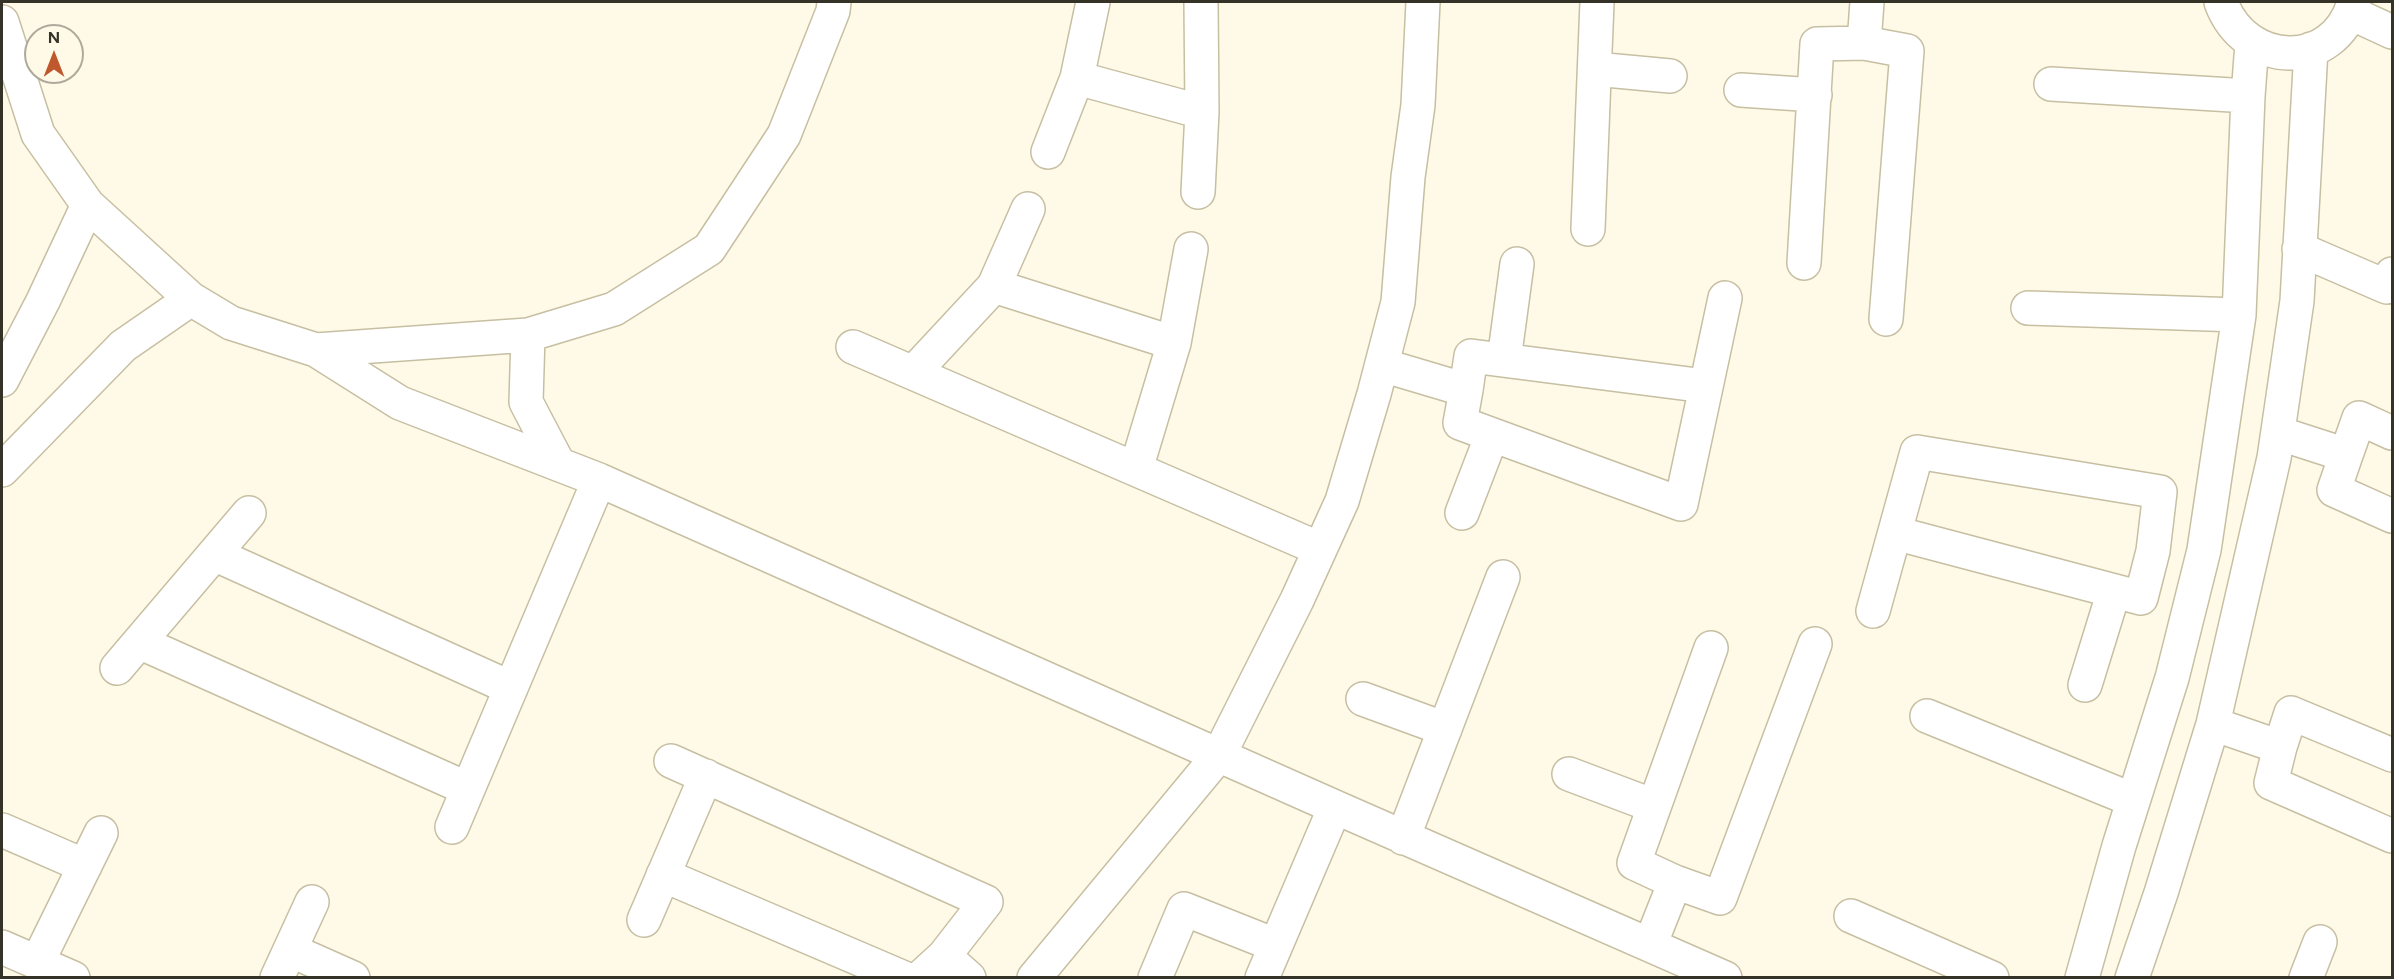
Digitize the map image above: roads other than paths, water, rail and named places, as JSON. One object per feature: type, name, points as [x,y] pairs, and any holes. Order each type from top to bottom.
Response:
[{"type":"street","points":[[315,350],[528,335],[614,309],[709,249],[784,135],[833,11],[834,2]]},
{"type":"street","points":[[1048,152],[1077,78],[1093,2]]},
{"type":"street","points":[[1198,192],[1202,112],[1201,2]]},
{"type":"street","points":[[1034,978],[1218,755],[1297,600],[1342,501],[1398,302],[1408,177],[1418,105],[1423,2]]},
{"type":"street","points":[[1588,229],[1597,2]]},
{"type":"street","points":[[1863,43],[1867,2]]},
{"type":"street","points":[[2221,2],[2237,31],[2252,43],[2271,51],[2291,53],[2311,49],[2328,41],[2342,28],[2353,7],[2392,32]]},
{"type":"street","points":[[2,22],[38,134],[88,205],[191,299],[231,323],[315,350],[400,403],[598,480],[1650,945],[1684,969],[1725,978]]},
{"type":"street","points":[[1804,263],[1818,44],[1863,43],[1907,51],[1886,318]]},
{"type":"street","points":[[2082,978],[2133,800],[2172,678],[2202,559],[2239,315],[2252,43]]},
{"type":"street","points":[[2132,978],[2161,893],[2213,724],[2274,459],[2296,301],[2311,49]]},
{"type":"street","points":[[1595,69],[1670,76]]},
{"type":"street","points":[[1077,78],[1202,112]]},
{"type":"street","points":[[2051,84],[2248,96]]},
{"type":"street","points":[[1741,90],[1815,95]]},
{"type":"street","points":[[2,380],[43,301],[88,205]]},
{"type":"street","points":[[913,373],[994,286],[1028,209]]},
{"type":"street","points":[[1136,469],[1174,343],[1191,249]]},
{"type":"street","points":[[2299,249],[2388,287],[2392,274]]},
{"type":"street","points":[[1504,360],[1517,264]]},
{"type":"street","points":[[994,286],[1174,343]]},
{"type":"street","points":[[1705,386],[1471,356],[1460,423],[1681,504],[1725,298]]},
{"type":"street","points":[[2,470],[123,346],[191,299]]},
{"type":"street","points":[[2028,308],[2239,315]]},
{"type":"street","points":[[528,335],[526,402],[558,463]]},
{"type":"street","points":[[853,347],[1320,549]]},
{"type":"street","points":[[1382,365],[1466,390]]},
{"type":"street","points":[[2392,433],[2359,418],[2334,490],[2392,516]]},
{"type":"street","points":[[2278,433],[2346,455]]},
{"type":"street","points":[[1462,513],[1492,435]]},
{"type":"street","points":[[1873,611],[1917,452],[2160,492],[2153,551],[2141,598],[1895,533]]},
{"type":"street","points":[[452,827],[598,480]]},
{"type":"street","points":[[117,668],[249,513]]},
{"type":"street","points":[[2153,551],[2202,559]]},
{"type":"street","points":[[214,554],[511,688]]},
{"type":"street","points":[[1403,837],[1503,577]]},
{"type":"street","points":[[2085,685],[2114,591]]},
{"type":"street","points":[[139,642],[468,789]]},
{"type":"street","points":[[1711,648],[1634,863],[1675,882],[1720,898],[1815,644]]},
{"type":"street","points":[[1363,699],[1445,729]]},
{"type":"street","points":[[2392,755],[2291,713],[2271,783],[2392,836]]},
{"type":"street","points":[[1927,716],[2133,800]]},
{"type":"street","points":[[2213,724],[2280,747]]},
{"type":"street","points":[[671,761],[986,902],[944,956],[920,978]]},
{"type":"street","points":[[1569,774],[1654,806]]},
{"type":"street","points":[[644,920],[706,776]]},
{"type":"street","points":[[1262,978],[1335,807]]},
{"type":"street","points":[[2,830],[85,866]]},
{"type":"street","points":[[37,963],[101,833]]},
{"type":"street","points":[[663,875],[904,978]]},
{"type":"street","points":[[1650,945],[1675,882]]},
{"type":"street","points":[[312,902],[284,964],[353,978]]},
{"type":"street","points":[[1155,978],[1184,909],[1275,945]]},
{"type":"street","points":[[1851,916],[1992,978]]},
{"type":"street","points":[[2306,978],[2320,942]]},
{"type":"street","points":[[2,947],[74,978]]},
{"type":"street","points":[[944,956],[969,978]]}]
